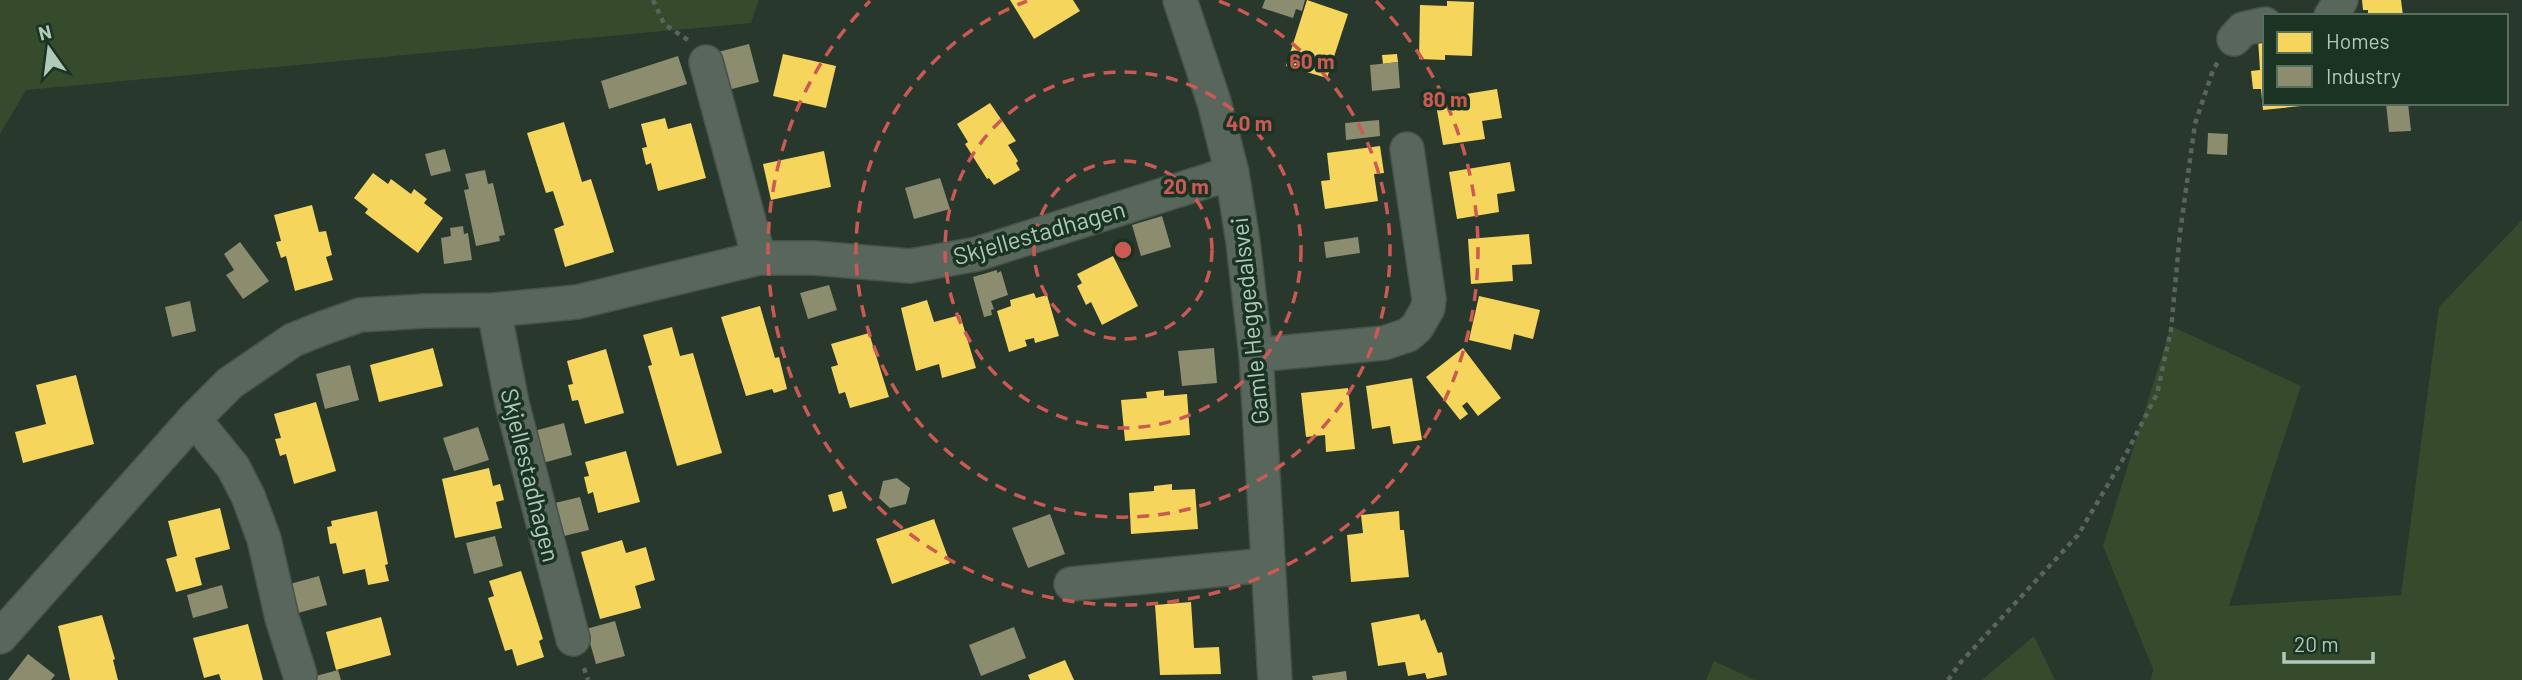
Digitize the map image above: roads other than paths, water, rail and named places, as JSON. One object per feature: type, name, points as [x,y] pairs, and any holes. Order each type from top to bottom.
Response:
[{"type":"street","name":"Gamle Heggedalsvei","points":[[1180,0],[1214,102],[1232,173],[1243,242],[1256,355],[1275,680]]},
{"type":"street","points":[[2234,38],[2243,29],[2263,24]]},
{"type":"street","points":[[706,62],[759,258]]},
{"type":"street","points":[[1256,355],[1384,343],[1408,335],[1417,327],[1428,308],[1429,299],[1407,149]]},
{"type":"street","name":"Skjellestadhagen","points":[[0,637],[194,419],[230,383],[293,340],[323,328],[360,315],[494,310],[577,302],[759,258],[814,258],[910,266],[977,254],[1232,173]]},
{"type":"street","name":"Skjellestadhagen","points":[[494,310],[512,402],[573,639]]},
{"type":"street","points":[[194,419],[233,467],[248,496],[264,539],[282,618],[300,675]]},
{"type":"street","points":[[1071,584],[1267,565]]}]
